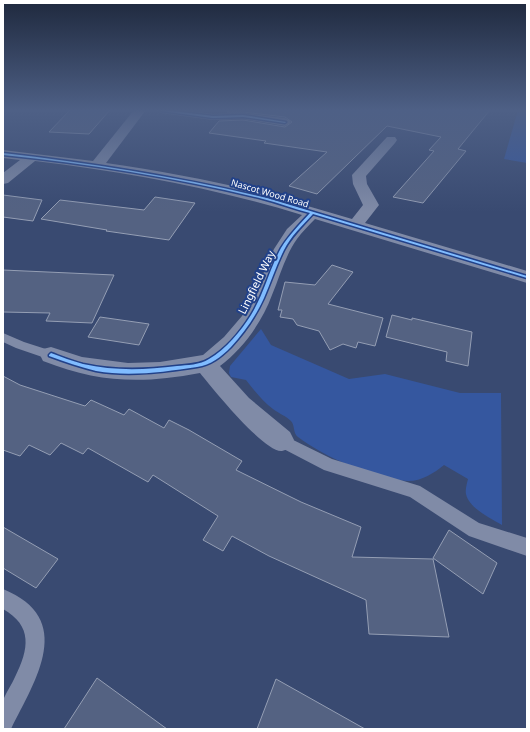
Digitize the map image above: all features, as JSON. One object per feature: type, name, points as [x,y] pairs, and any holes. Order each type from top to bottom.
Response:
[{"type":"street","points":[[97,165],[113,144]]},
{"type":"street","points":[[355,226],[372,205],[361,187],[359,175],[387,144]]},
{"type":"street","name":"Nascot Wood Road","points":[[3,154],[97,165],[204,184],[266,199],[527,277]]},
{"type":"street","points":[[3,180],[32,157]]},
{"type":"street","name":"Lingfield Way","points":[[51,355],[69,363],[92,368],[139,373],[205,364],[230,344],[246,326],[254,314],[287,241],[312,213]]},
{"type":"street","points":[[205,364],[238,404],[256,421],[281,440]]},
{"type":"lane","points":[[3,337],[20,345],[51,355]]},
{"type":"lane","points":[[281,440],[329,465],[414,491],[475,530],[527,547]]},
{"type":"lane","points":[[3,598],[27,614],[34,625],[36,640],[32,663],[3,722]]},
{"type":"shaded area","points":[[508,144],[527,144],[527,163],[504,159]]},
{"type":"shaded area","points":[[261,329],[271,345],[349,379],[385,374],[460,393],[501,393],[502,525],[486,516],[471,504],[466,492],[468,479],[444,465],[432,474],[418,480],[408,481],[395,479],[350,466],[309,445],[296,436],[291,421],[265,402],[246,380],[231,377],[229,373],[230,366]]},
{"type":"building","points":[[272,144],[368,144],[317,194],[289,186],[327,152]]},
{"type":"building","points":[[434,144],[462,144],[458,149],[466,151],[423,203],[393,197],[434,151],[429,150]]},
{"type":"building","points":[[3,195],[42,200],[33,221],[3,217]]},
{"type":"building","points":[[155,197],[195,203],[169,240],[106,231],[107,230],[41,219],[60,200],[144,210]]},
{"type":"building","points":[[332,265],[353,272],[328,304],[383,318],[375,346],[358,342],[356,348],[343,344],[330,350],[319,331],[297,325],[293,319],[280,317],[282,310],[278,310],[285,282],[315,285]]},
{"type":"building","points":[[3,270],[114,275],[92,323],[46,321],[50,313],[3,312]]},
{"type":"building","points":[[392,315],[412,320],[412,318],[472,332],[468,366],[446,361],[447,352],[386,337]]},
{"type":"building","points":[[100,317],[149,324],[139,345],[88,337]]},
{"type":"building","points":[[3,376],[20,385],[85,406],[91,400],[124,415],[129,409],[164,428],[169,420],[189,430],[242,461],[236,470],[301,502],[361,527],[352,557],[433,559],[449,637],[369,634],[366,600],[269,556],[232,536],[223,551],[203,540],[218,516],[153,475],[148,482],[88,448],[83,454],[61,443],[50,455],[29,445],[20,456],[3,450]]},
{"type":"building","points":[[3,527],[58,559],[36,588],[3,568]]},
{"type":"building","points":[[449,530],[497,563],[483,594],[433,558]]},
{"type":"building","points":[[97,678],[167,729],[64,729]]},
{"type":"building","points":[[276,679],[365,729],[257,729]]},
{"type":"cycle path","points":[[3,154],[168,177],[233,191],[266,199],[527,277]]},
{"type":"cycle path","points":[[51,355],[82,366],[128,372],[160,370],[204,364],[211,361],[232,343],[249,321],[258,306],[282,249],[290,236],[312,213]]}]
